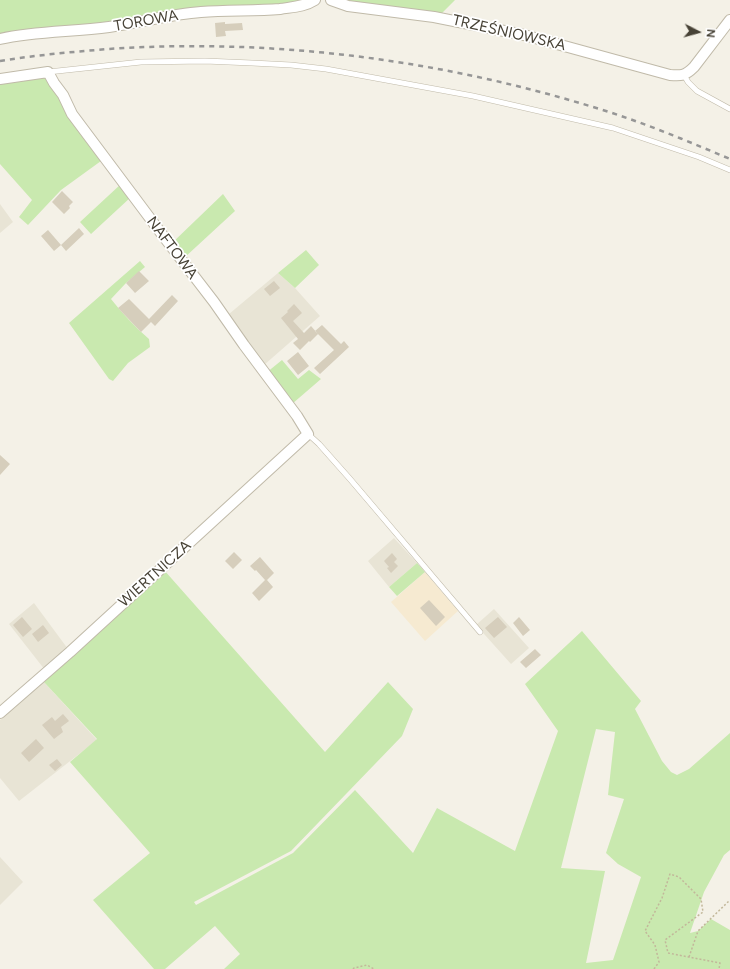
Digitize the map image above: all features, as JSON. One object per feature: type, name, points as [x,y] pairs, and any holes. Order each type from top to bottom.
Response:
[{"type":"street","name":"TOROWA","points":[[0,39],[52,32],[108,28],[190,13],[298,7],[315,0]]},
{"type":"street","name":"TRZEŚNIOWSKA","points":[[332,0],[348,6],[434,17],[524,35],[670,75],[684,75]]},
{"type":"street","points":[[684,75],[694,67],[730,20]]},
{"type":"street","points":[[0,79],[48,72]]},
{"type":"street","name":"NAFTOWA","points":[[48,72],[63,95],[72,114],[214,302],[297,416],[308,434]]},
{"type":"street","name":"WIERTNICZA","points":[[0,713],[70,652],[308,434]]},
{"type":"lane","points":[[48,72],[141,62],[205,61],[291,65],[326,69],[473,96],[613,128],[699,157],[730,170]]},
{"type":"lane","points":[[684,75],[688,82],[697,91],[723,106],[730,108]]},
{"type":"lane","points":[[308,434],[319,444],[350,479],[480,632]]},
{"type":"path","points":[[654,969],[659,962],[655,945],[645,931],[662,898],[670,874],[679,877],[701,899],[703,912],[665,940],[668,953],[720,964],[719,969]]},
{"type":"path","points":[[689,957],[698,931],[730,900]]},
{"type":"path","points":[[353,969],[367,965],[374,969]]},
{"type":"shaded area","points":[[0,204],[13,222],[0,233]]},
{"type":"shaded area","points":[[278,273],[295,288],[320,316],[264,365],[229,314]]},
{"type":"shaded area","points":[[394,538],[417,563],[389,587],[368,561]]},
{"type":"shaded area","points":[[425,572],[458,611],[425,641],[391,602]]},
{"type":"shaded area","points":[[34,603],[68,649],[45,670],[9,624]]},
{"type":"shaded area","points":[[494,609],[529,648],[511,664],[476,625]]},
{"type":"shaded area","points":[[43,681],[97,740],[19,801],[0,778],[0,720]]},
{"type":"shaded area","points":[[0,857],[23,882],[0,905]]},
{"type":"green space","points":[[0,0],[307,0],[296,4],[0,36]]},
{"type":"green space","points":[[341,0],[455,0],[440,15]]},
{"type":"green space","points":[[48,72],[65,111],[101,161],[61,190],[28,225],[19,217],[32,200],[0,164],[0,81]]},
{"type":"green space","points":[[121,184],[131,197],[91,234],[80,222]]},
{"type":"green space","points":[[223,194],[235,211],[184,258],[171,244]]},
{"type":"green space","points":[[306,250],[319,265],[295,288],[278,273]]},
{"type":"green space","points":[[140,261],[145,267],[126,283],[111,299],[129,320],[149,339],[150,347],[128,363],[113,381],[109,379],[69,323]]},
{"type":"green space","points":[[282,360],[298,379],[309,370],[321,379],[292,404],[266,373]]},
{"type":"green space","points":[[417,563],[425,572],[397,596],[389,587]]},
{"type":"green space","points":[[164,570],[325,752],[388,682],[413,709],[402,736],[291,851],[194,902],[196,905],[293,853],[355,790],[413,853],[437,808],[515,851],[558,731],[525,684],[582,631],[641,701],[635,709],[662,761],[671,772],[677,775],[689,769],[730,733],[730,850],[724,855],[704,892],[690,933],[698,931],[711,919],[730,930],[730,969],[224,969],[240,954],[215,926],[165,969],[154,969],[93,900],[150,853],[70,762],[97,739],[43,681]],"holes":[[[596,729],[615,732],[608,795],[624,799],[606,853],[618,864],[641,877],[613,960],[586,963],[605,871],[561,868]]]},
{"type":"building","points":[[225,22],[225,24],[242,23],[243,30],[225,31],[226,36],[216,37],[215,23]]},
{"type":"building","points":[[62,191],[73,202],[64,214],[52,202]]},
{"type":"building","points":[[79,228],[84,234],[66,251],[61,245]]},
{"type":"building","points":[[48,230],[61,245],[54,251],[41,236]]},
{"type":"building","points":[[139,271],[149,281],[135,293],[126,283]]},
{"type":"building","points":[[274,281],[280,288],[270,296],[264,289]]},
{"type":"building","points":[[172,295],[178,301],[155,326],[151,322],[141,332],[118,308],[129,299],[149,319]]},
{"type":"building","points":[[294,304],[302,313],[293,321],[304,333],[311,326],[318,334],[300,350],[293,343],[298,339],[281,318]]},
{"type":"building","points":[[322,325],[341,344],[344,341],[349,347],[320,374],[314,368],[334,350],[315,331]]},
{"type":"building","points":[[298,352],[309,366],[298,375],[287,361]]},
{"type":"building","points":[[0,455],[10,464],[0,475]]},
{"type":"building","points":[[234,552],[242,560],[233,569],[225,561]]},
{"type":"building","points":[[392,553],[397,559],[394,562],[398,566],[391,573],[387,568],[389,567],[384,561]]},
{"type":"building","points":[[260,557],[274,573],[267,580],[273,587],[259,601],[252,593],[265,580],[250,566]]},
{"type":"building","points":[[429,600],[445,617],[436,626],[420,608]]},
{"type":"building","points":[[22,617],[32,629],[23,637],[13,625]]},
{"type":"building","points":[[498,617],[507,627],[494,638],[485,628]]},
{"type":"building","points":[[519,617],[530,630],[523,636],[513,623]]},
{"type":"building","points":[[43,625],[49,633],[38,642],[32,634]]},
{"type":"building","points":[[535,649],[541,655],[526,668],[520,662]]},
{"type":"building","points":[[63,714],[69,721],[61,727],[63,732],[54,739],[42,725],[52,717],[55,721]]},
{"type":"building","points":[[36,739],[44,748],[29,762],[21,753]]},
{"type":"building","points":[[57,759],[62,765],[55,771],[49,765]]},
{"type":"railway","points":[[0,61],[40,55],[94,50],[169,46],[292,50],[353,56],[474,76],[534,90],[628,118],[730,159]]}]
